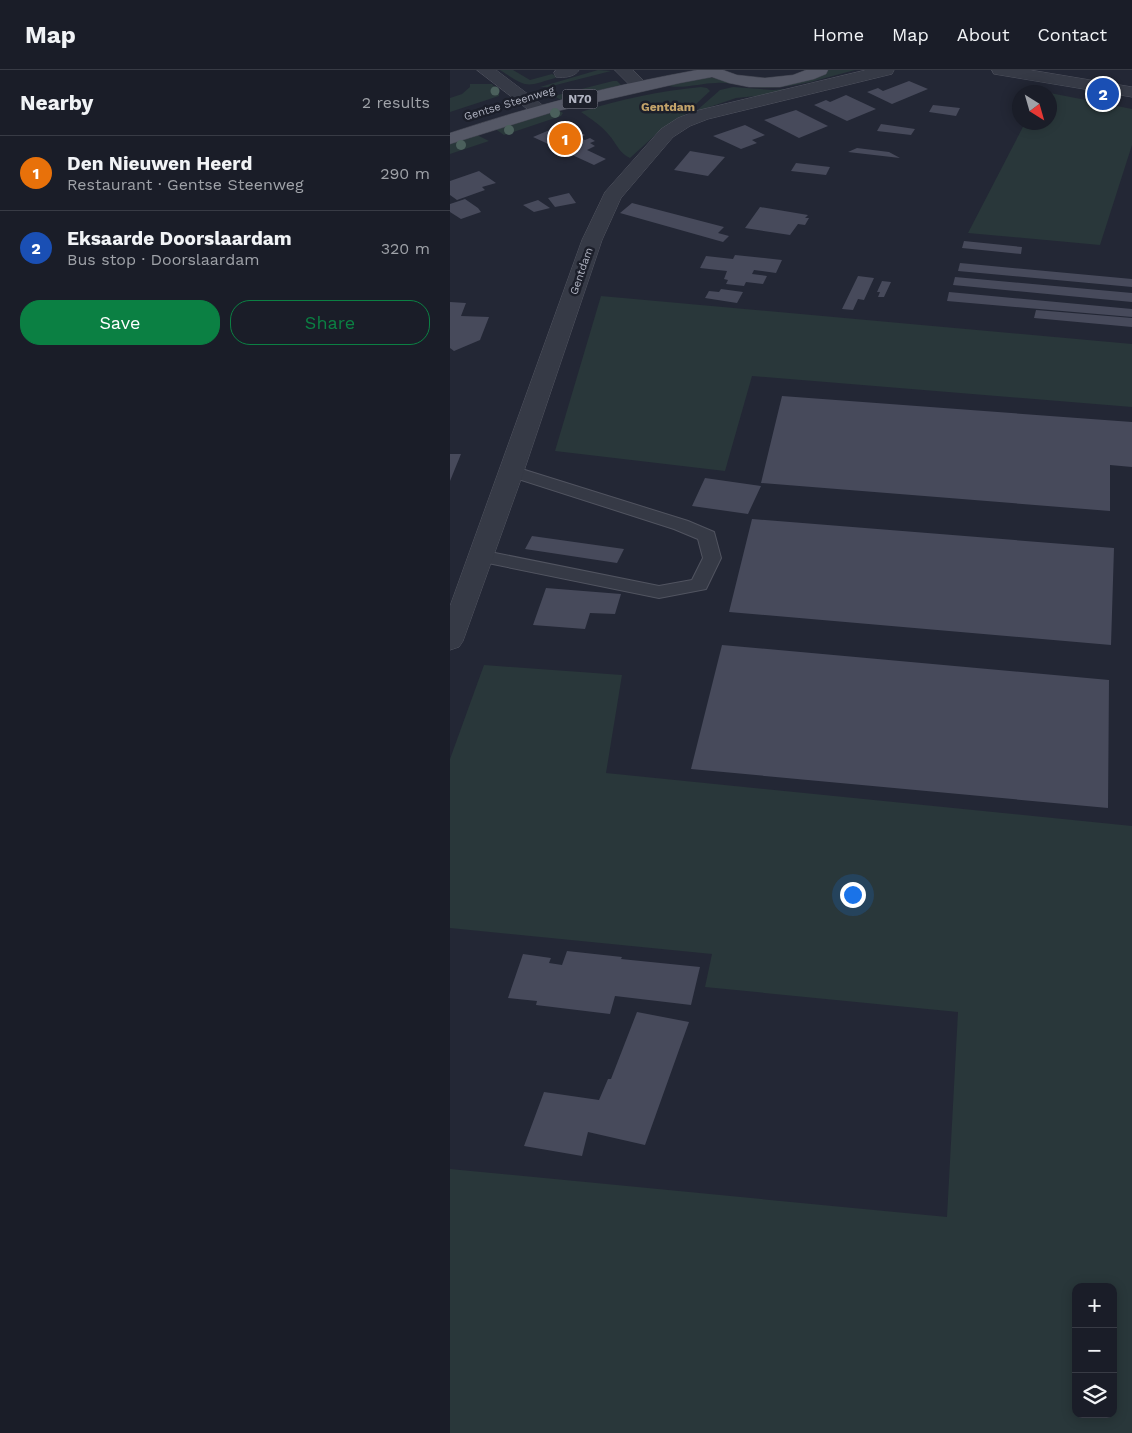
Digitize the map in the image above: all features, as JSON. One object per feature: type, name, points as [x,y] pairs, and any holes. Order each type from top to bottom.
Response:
[{"type":"main road","name":"Gentse Steenweg","points":[[601,78],[633,74],[712,71],[739,80],[771,82],[801,78],[820,70]]},
{"type":"main road","name":"Gentse Steenweg","points":[[450,139],[540,110],[633,74]]},
{"type":"main road","name":"Gentse Steenweg","points":[[564,77],[584,82]]},
{"type":"main road","name":"Gentse Steenweg","points":[[506,102],[541,93]]},
{"type":"street","points":[[485,70],[540,110]]},
{"type":"street","name":"Gentdam","points":[[450,641],[512,471],[592,240],[612,196],[662,138],[684,122],[702,115],[886,70]]},
{"type":"street","points":[[1000,70],[1132,92]]},
{"type":"lane","points":[[480,556],[658,592],[699,585],[712,558],[707,536],[681,525],[512,471]]},
{"type":"shaded area","points":[[500,70],[513,70],[530,80],[552,74],[558,77],[539,83],[528,84],[517,81]]},
{"type":"shaded area","points":[[598,70],[611,71],[548,87],[540,87]]},
{"type":"shaded area","points":[[829,70],[855,70],[808,82],[773,88],[722,83],[684,87],[666,85],[693,78],[715,78],[733,82],[819,75]]},
{"type":"shaded area","points":[[617,81],[621,85],[561,100],[554,96]]},
{"type":"shaded area","points":[[470,84],[492,84],[499,92],[499,96],[450,112],[450,98],[462,94],[470,87]]},
{"type":"shaded area","points":[[701,87],[707,88],[710,91],[680,119],[663,128],[630,158],[621,151],[603,128],[581,112],[640,96]]},
{"type":"shaded area","points":[[733,87],[773,90],[795,88],[766,95],[736,98],[695,112],[720,90]]},
{"type":"shaded area","points":[[1057,94],[1132,109],[1132,145],[1100,245],[968,233],[1021,130],[1057,130]]},
{"type":"shaded area","points":[[556,109],[563,113],[561,116],[504,135],[494,128]]},
{"type":"shaded area","points":[[477,135],[489,141],[450,154],[450,144]]},
{"type":"shaded area","points":[[601,296],[1132,344],[1132,407],[752,376],[725,471],[555,451]]},
{"type":"shaded area","points":[[484,665],[622,675],[606,773],[1132,826],[1132,1433],[450,1433],[450,1169],[947,1217],[958,1012],[705,987],[712,954],[450,928],[450,759]]},
{"type":"building","points":[[909,81],[928,89],[892,104],[867,92],[878,88],[883,91]]},
{"type":"building","points":[[846,95],[876,109],[847,121],[814,105],[826,100],[830,102]]},
{"type":"building","points":[[933,105],[960,108],[956,116],[929,112]]},
{"type":"building","points":[[796,110],[828,126],[799,138],[764,120]]},
{"type":"building","points":[[564,124],[585,135],[579,138],[585,140],[590,138],[595,141],[590,143],[595,146],[587,150],[606,159],[594,165],[533,137]]},
{"type":"building","points":[[881,124],[915,129],[911,135],[877,131]]},
{"type":"building","points":[[745,125],[765,135],[752,140],[757,143],[741,149],[713,136]]},
{"type":"building","points":[[857,148],[889,152],[900,158],[848,152]]},
{"type":"building","points":[[690,151],[725,157],[708,176],[674,170]]},
{"type":"building","points":[[796,163],[830,167],[826,175],[791,171]]},
{"type":"building","points":[[479,171],[496,183],[482,187],[485,190],[457,200],[450,195],[450,181]]},
{"type":"building","points":[[569,193],[576,203],[555,207],[548,198]]},
{"type":"building","points":[[465,199],[481,212],[461,219],[450,212],[450,204]]},
{"type":"building","points":[[538,200],[550,208],[534,212],[523,205]]},
{"type":"building","points":[[632,203],[724,227],[718,233],[729,236],[723,242],[620,213]]},
{"type":"building","points":[[760,207],[808,215],[805,218],[809,218],[805,225],[798,224],[790,235],[745,228]]},
{"type":"building","points":[[964,241],[1022,247],[1021,254],[962,248]]},
{"type":"building","points":[[735,255],[782,260],[776,273],[754,270],[752,274],[767,276],[763,284],[746,282],[744,286],[726,284],[728,280],[724,279],[727,271],[700,268],[706,256],[733,259]]},
{"type":"building","points":[[960,263],[1132,279],[1132,287],[958,271]]},
{"type":"building","points":[[858,276],[874,278],[864,300],[858,299],[853,310],[842,309]]},
{"type":"building","points":[[955,277],[1132,293],[1132,302],[953,285]]},
{"type":"building","points":[[882,281],[891,282],[884,297],[878,297],[880,292],[877,292]]},
{"type":"building","points":[[721,289],[743,292],[737,303],[705,298],[709,291],[719,292]]},
{"type":"building","points":[[949,292],[1132,309],[1132,317],[947,301]]},
{"type":"building","points":[[450,302],[466,303],[461,316],[489,317],[480,340],[454,351],[450,348]]},
{"type":"building","points":[[1036,310],[1132,318],[1132,327],[1034,318]]},
{"type":"building","points":[[782,396],[1132,422],[1132,467],[1110,465],[1110,511],[761,483]]},
{"type":"building","points":[[450,454],[461,454],[450,481]]},
{"type":"building","points":[[705,478],[761,486],[748,514],[692,506]]},
{"type":"building","points":[[752,519],[1114,548],[1111,645],[729,612]]},
{"type":"building","points":[[532,536],[624,549],[617,563],[525,549]]},
{"type":"building","points":[[546,588],[621,594],[615,614],[590,613],[585,629],[533,625]]},
{"type":"building","points":[[722,645],[1109,680],[1108,808],[691,769]]},
{"type":"building","points":[[567,951],[700,967],[691,1005],[615,996],[610,1014],[536,1005],[537,1001],[508,998],[523,954],[551,958],[549,963],[562,965]]},
{"type":"building","points":[[637,1012],[689,1022],[645,1145],[588,1132],[582,1156],[524,1146],[544,1092],[599,1100],[608,1079],[611,1079]]},
{"type":"place","name":"Eksaarde Doorslaardam","points":[[1103,94]]},
{"type":"place","name":"Den Nieuwen Heerd","points":[[565,139]]},
{"type":"district","name":"Gentdam","points":[[668,107]]}]
